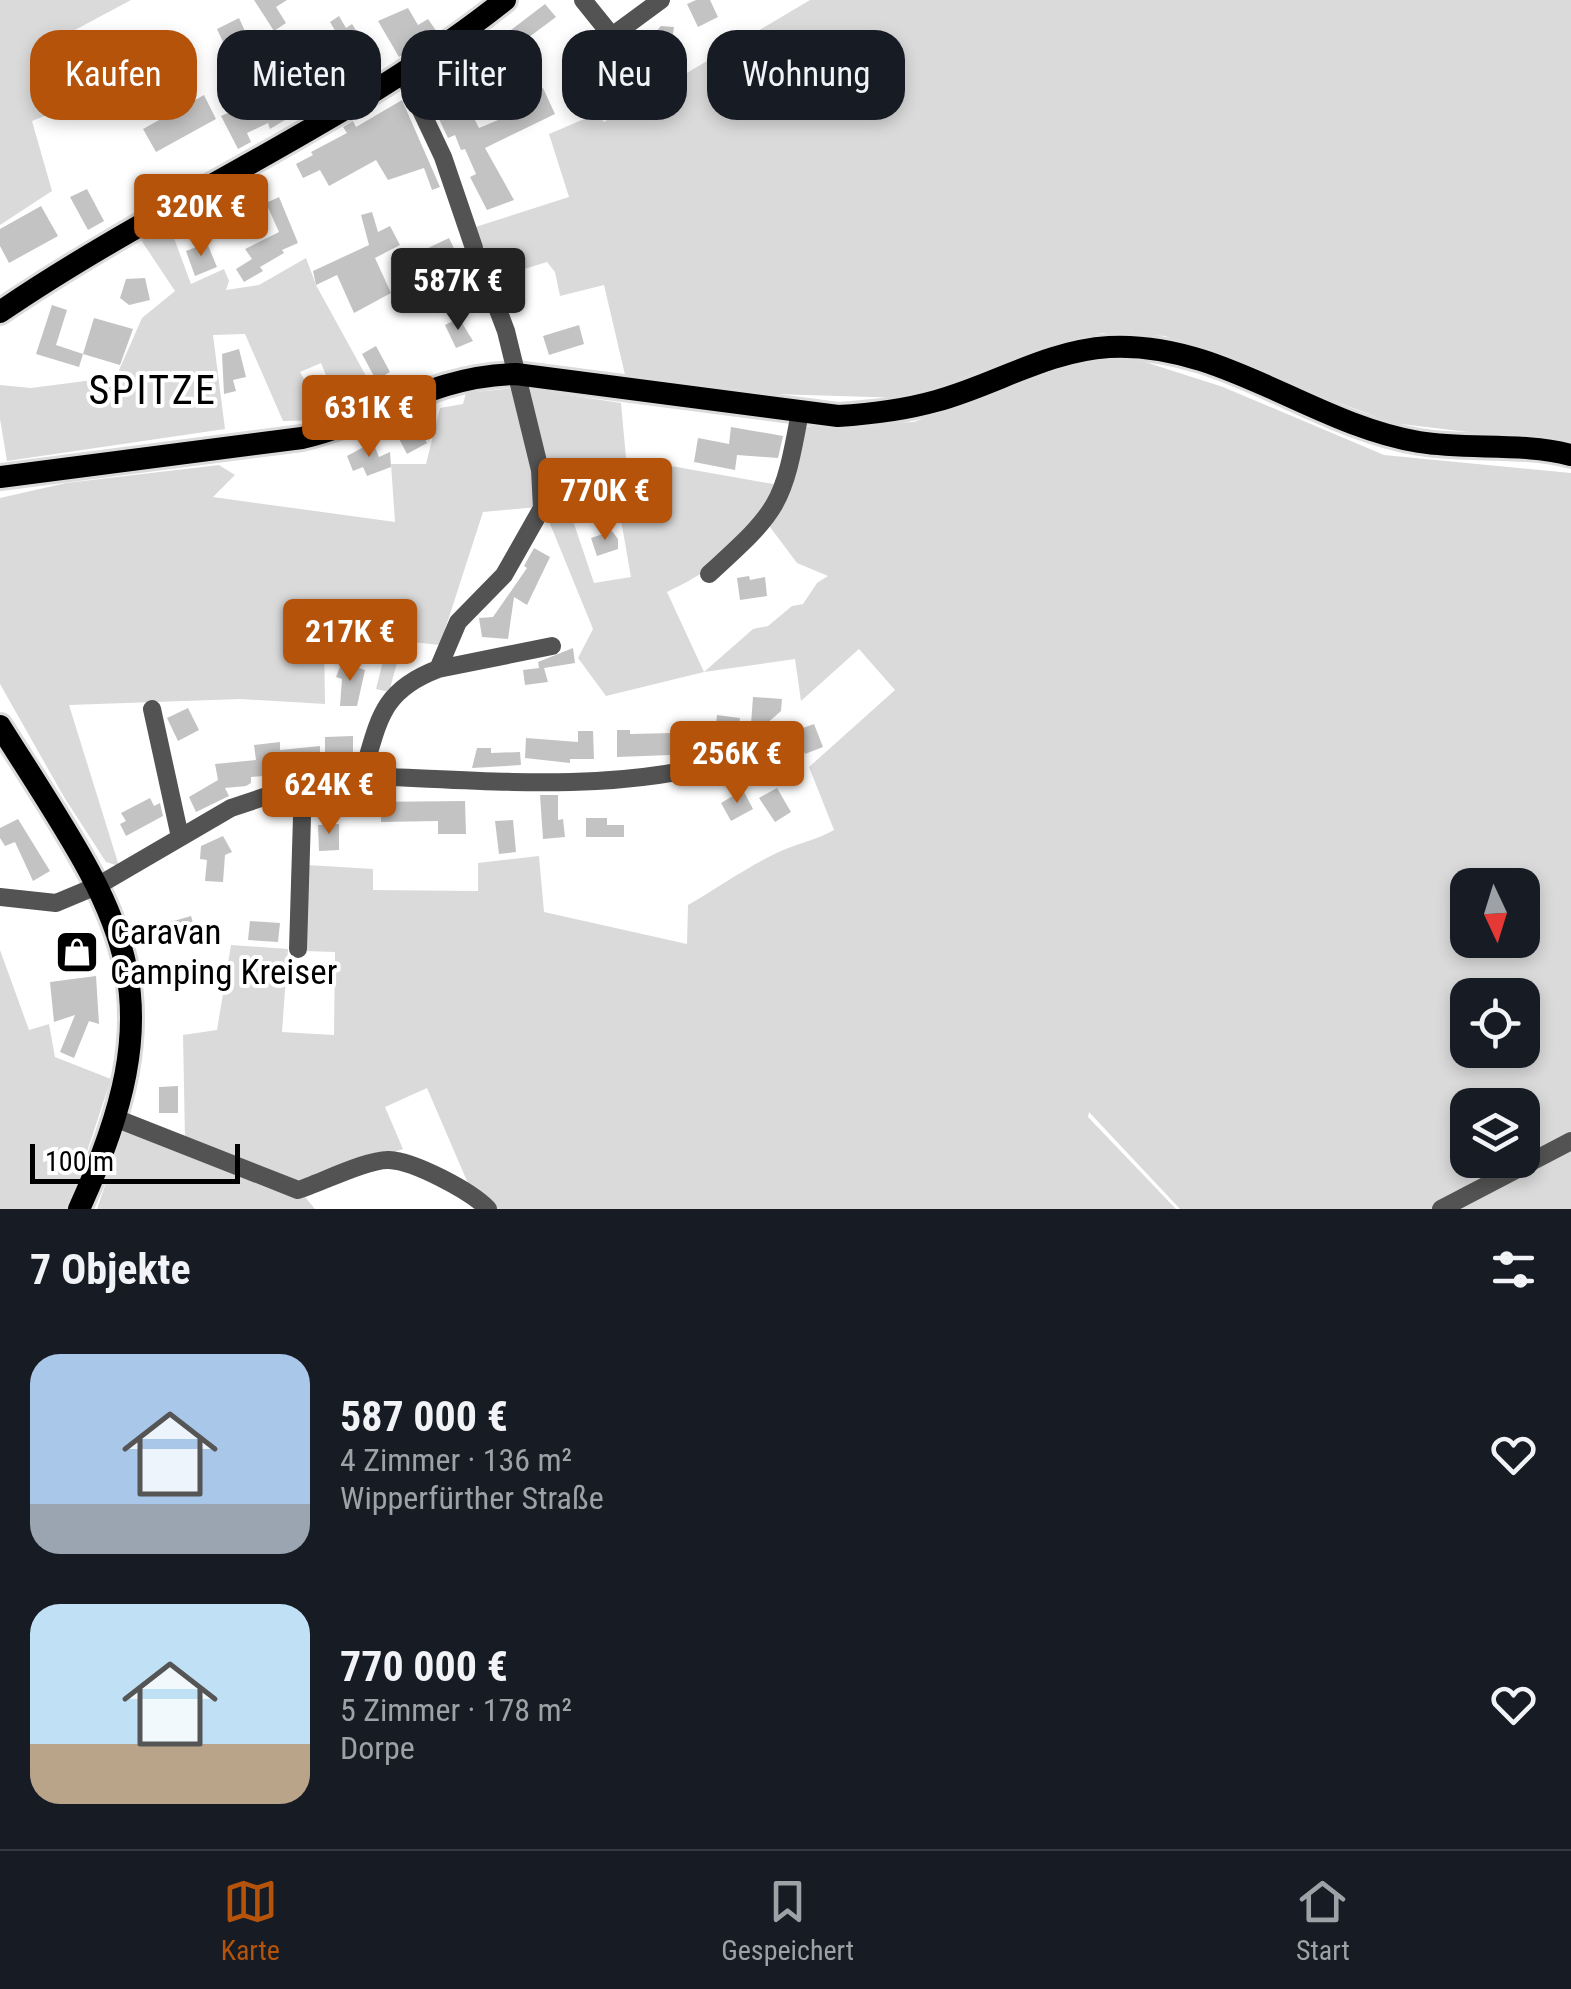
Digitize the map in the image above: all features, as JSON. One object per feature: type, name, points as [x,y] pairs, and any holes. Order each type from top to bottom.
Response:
[{"type":"main road","points":[[464,30],[505,0]]},
{"type":"main road","points":[[0,312],[57,272],[401,76]]},
{"type":"main road","points":[[0,477],[302,438],[334,430],[476,375],[516,374],[838,416],[886,412],[938,401],[1056,355],[1108,347],[1165,348],[1209,360],[1362,428],[1419,442],[1571,455]]},
{"type":"main road","points":[[0,726],[99,885],[119,932],[131,981],[133,1024],[129,1066],[115,1118],[79,1209]]},
{"type":"street","points":[[583,0],[612,36],[661,0]]},
{"type":"street","points":[[426,120],[506,331],[540,470],[542,508],[504,575],[458,622],[438,669]]},
{"type":"street","points":[[709,574],[767,521],[782,495],[800,412]]},
{"type":"street","points":[[362,776],[386,701],[411,679],[438,669],[552,646]]},
{"type":"street","points":[[152,708],[180,837]]},
{"type":"street","points":[[0,897],[56,903],[99,885],[231,808],[303,784],[362,776],[549,781],[651,779],[719,765],[760,750]]},
{"type":"street","points":[[298,949],[303,784]]},
{"type":"street","points":[[115,1118],[298,1190],[386,1159],[409,1164],[477,1198],[488,1209]]},
{"type":"street","points":[[1441,1209],[1571,1141]]},
{"type":"shaded area","points":[[0,0],[131,0],[75,30],[30,30],[30,120],[34,120],[52,191],[0,225]]},
{"type":"shaded area","points":[[810,0],[1571,0],[1571,444],[1392,423],[1165,336],[1102,333],[1047,347],[907,398],[701,392],[626,379],[604,285],[560,296],[555,272],[547,262],[488,280],[469,229],[569,197],[549,134],[582,120],[687,120],[687,73],[707,61],[707,120],[905,120],[905,30],[759,30]]},
{"type":"shaded area","points":[[168,222],[191,284],[224,269],[229,281],[226,290],[259,285],[306,258],[316,285],[377,396],[342,414],[321,363],[300,372],[328,420],[283,421],[245,334],[213,335],[225,429],[7,461],[0,419],[0,385],[31,388],[116,377],[142,318],[175,291],[139,237]]},
{"type":"shaded area","points":[[1107,357],[1145,362],[1223,387],[1384,455],[1571,473],[1571,1138],[1540,1154],[1540,1088],[1450,1088],[1450,1178],[1496,1178],[1437,1209],[1180,1209],[1089,1112],[1088,1117],[1176,1209],[479,1209],[427,1088],[385,1107],[403,1149],[300,1186],[185,1139],[183,1035],[217,1030],[231,945],[288,949],[282,1032],[334,1035],[335,952],[302,951],[308,865],[373,869],[373,890],[478,891],[478,863],[539,856],[544,912],[687,944],[688,905],[769,857],[834,830],[809,767],[895,690],[859,649],[801,701],[795,659],[704,672],[753,629],[768,626],[792,606],[803,604],[817,583],[828,576],[797,563],[767,523],[788,487],[802,427],[914,422],[1057,367]]},
{"type":"shaded area","points":[[515,388],[537,468],[537,507],[483,512],[440,645],[403,641],[389,692],[376,689],[387,645],[341,635],[340,640],[324,640],[325,704],[241,699],[69,705],[119,866],[106,862],[0,684],[0,498],[66,483],[219,465],[235,475],[213,497],[395,522],[391,464],[426,464],[440,408],[463,404],[466,393]]},
{"type":"shaded area","points":[[523,388],[621,403],[626,458],[784,486],[763,519],[735,549],[667,592],[704,672],[606,696],[578,658],[593,629],[544,509],[567,503],[594,583],[631,577],[616,491],[556,486],[548,481]]},
{"type":"shaded area","points":[[0,950],[29,1030],[49,1024],[55,1057],[111,1079],[68,1209],[0,1209]]},
{"type":"shaded area","points":[[126,1124],[305,1197],[315,1209],[97,1209]]},
{"type":"shaded area","points":[[1571,1145],[1571,1209],[1454,1209],[1511,1178],[1540,1178],[1540,1162]]},
{"type":"building","points":[[254,0],[287,0],[276,7],[286,23],[273,30]]},
{"type":"building","points":[[710,0],[718,17],[698,27],[687,4]]},
{"type":"building","points":[[545,4],[556,17],[539,30],[511,30]]},
{"type":"building","points":[[408,8],[418,25],[428,19],[436,30],[401,30],[399,57],[378,21]]},
{"type":"building","points":[[339,16],[346,28],[352,24],[356,30],[335,30],[330,22]]},
{"type":"building","points":[[239,18],[244,30],[217,30]]},
{"type":"building","points":[[542,88],[555,114],[485,148],[514,200],[487,210],[470,177],[476,174],[465,149],[461,150],[455,135],[448,138],[439,120],[475,120],[479,128],[498,120],[542,120]]},
{"type":"building","points":[[204,95],[216,119],[156,152],[143,129],[159,120],[197,120],[197,99]]},
{"type":"building","points":[[401,101],[401,120],[411,120],[440,187],[432,190],[424,168],[388,180],[376,160],[329,186],[320,170],[303,178],[296,164],[347,133],[343,127],[353,121],[356,127],[368,120],[381,120],[381,112]]},
{"type":"building","points":[[223,120],[285,120],[270,129],[268,123],[247,133],[251,142],[238,149]]},
{"type":"building","points":[[87,189],[104,221],[88,230],[70,197]]},
{"type":"building","points":[[279,197],[298,243],[282,250],[284,253],[260,267],[263,271],[244,282],[236,269],[252,259],[245,249],[279,232],[266,203]]},
{"type":"building","points":[[41,206],[58,236],[9,263],[0,246],[0,229]]},
{"type":"building","points":[[372,212],[378,232],[390,226],[400,245],[375,258],[391,293],[354,313],[337,275],[316,285],[313,271],[369,245],[361,215]]},
{"type":"building","points":[[449,238],[477,296],[452,308],[424,250]]},
{"type":"building","points":[[207,243],[217,267],[195,276],[186,251]]},
{"type":"building","points":[[145,278],[150,300],[129,305],[120,298],[126,279]]},
{"type":"building","points":[[52,305],[67,310],[56,345],[83,354],[79,367],[36,354]]},
{"type":"building","points":[[94,318],[133,329],[120,365],[83,354]]},
{"type":"building","points":[[459,318],[473,341],[456,348],[445,325]]},
{"type":"building","points":[[579,325],[584,344],[549,355],[543,336]]},
{"type":"building","points":[[376,346],[390,372],[376,380],[362,354]]},
{"type":"building","points":[[239,349],[246,377],[233,380],[236,391],[224,394],[222,354]]},
{"type":"building","points":[[421,418],[429,433],[423,436],[427,443],[407,454],[395,431]]},
{"type":"building","points":[[731,427],[783,436],[778,458],[737,455],[735,470],[694,462],[698,438],[729,444]]},
{"type":"building","points":[[373,442],[379,457],[390,452],[391,467],[367,476],[363,467],[353,471],[347,456]]},
{"type":"building","points":[[612,531],[618,539],[618,549],[597,556],[591,538]]},
{"type":"building","points":[[534,548],[550,557],[527,605],[514,597],[508,639],[482,637],[479,618],[493,617],[527,568],[524,566]]},
{"type":"building","points":[[749,576],[750,580],[765,577],[767,596],[740,600],[737,578]]},
{"type":"building","points":[[573,648],[575,663],[544,668],[548,682],[525,685],[523,670],[539,668],[538,662]]},
{"type":"building","points":[[342,662],[365,670],[357,706],[340,706],[342,679],[336,677]]},
{"type":"building","points":[[753,697],[782,699],[781,711],[765,725],[751,724]]},
{"type":"building","points":[[188,708],[199,730],[178,741],[167,718]]},
{"type":"building","points":[[717,715],[740,718],[737,744],[721,744],[721,749],[696,745],[697,754],[617,757],[617,730],[630,730],[630,734],[715,732]]},
{"type":"building","points":[[814,724],[823,747],[805,754],[797,730]]},
{"type":"building","points":[[578,731],[593,731],[594,759],[570,759],[570,763],[525,758],[526,738],[578,742]]},
{"type":"building","points":[[353,736],[353,754],[325,754],[325,737]]},
{"type":"building","points":[[280,742],[280,750],[320,746],[320,759],[314,759],[314,766],[275,767],[276,775],[251,777],[246,786],[225,788],[229,796],[196,812],[189,797],[218,780],[215,764],[256,760],[254,745]]},
{"type":"building","points":[[477,748],[491,748],[491,753],[520,752],[521,765],[472,768]]},
{"type":"building","points":[[777,788],[791,812],[775,822],[759,798]]},
{"type":"building","points":[[743,790],[753,809],[731,821],[721,803]]},
{"type":"building","points":[[540,795],[558,795],[558,820],[563,819],[565,837],[543,839]]},
{"type":"building","points":[[352,796],[368,796],[368,802],[465,801],[466,834],[438,834],[438,821],[381,822],[381,813],[353,814]]},
{"type":"building","points":[[150,798],[154,806],[160,803],[163,816],[126,836],[120,824],[126,821],[121,813]]},
{"type":"building","points":[[586,818],[607,818],[607,825],[624,825],[624,837],[586,837]]},
{"type":"building","points":[[18,819],[50,871],[33,881],[15,842],[5,846],[0,838],[0,828]]},
{"type":"building","points":[[513,820],[516,852],[499,854],[495,821]]},
{"type":"building","points":[[339,824],[339,850],[319,851],[318,825]]},
{"type":"building","points":[[223,836],[232,852],[225,855],[223,882],[205,881],[207,860],[200,859],[201,846]]},
{"type":"building","points":[[191,916],[197,936],[173,943],[167,923]]},
{"type":"building","points":[[250,921],[280,923],[278,942],[248,940]]},
{"type":"building","points":[[96,976],[99,1024],[89,1021],[74,1058],[60,1052],[75,1015],[54,1022],[50,982]]},
{"type":"building","points":[[178,1086],[178,1113],[159,1113],[159,1087]]},
{"type":"place","name":"Caravan Camping Kreiser","points":[[77,952]]},
{"type":"district","name":"SPITZE","points":[[153,390]]}]
